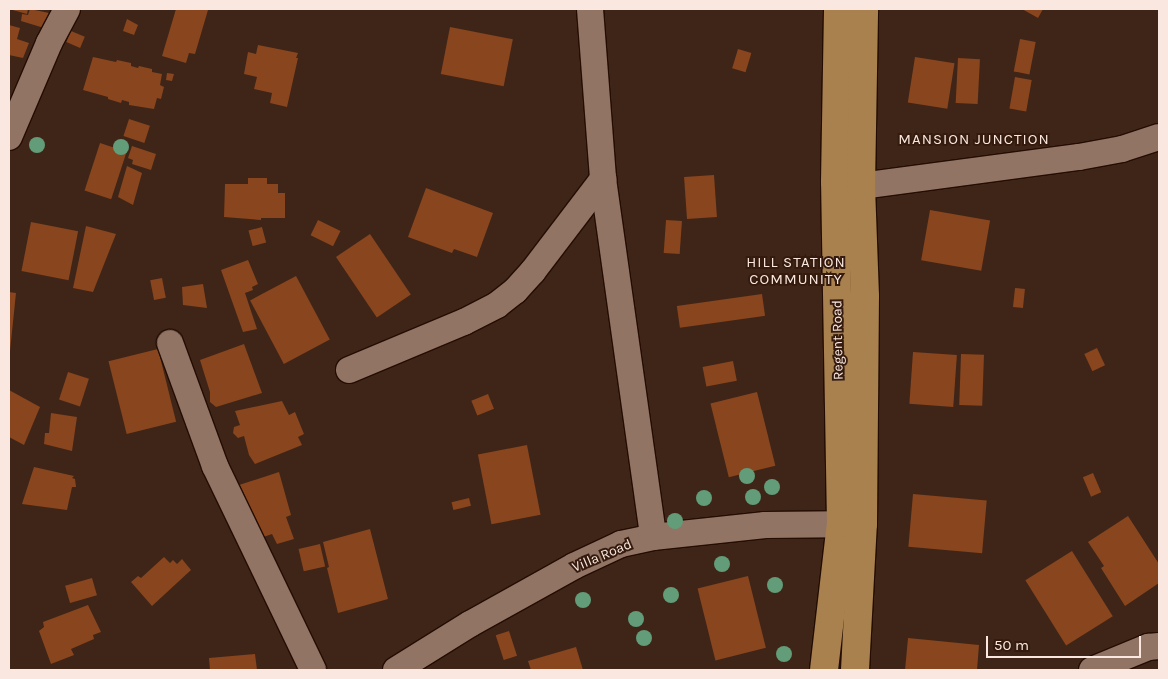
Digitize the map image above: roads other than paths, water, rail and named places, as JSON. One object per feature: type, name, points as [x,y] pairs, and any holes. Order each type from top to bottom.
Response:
[{"type":"main road","name":"Regent Road","points":[[838,9],[848,184],[854,670]]},
{"type":"main road","name":"Regent Road","points":[[848,184],[864,9]]},
{"type":"main road","name":"Regent Road","points":[[824,670],[852,523]]},
{"type":"street","points":[[9,137],[49,43],[67,9]]},
{"type":"street","points":[[590,9],[603,179],[653,537]]},
{"type":"street","points":[[848,184],[1079,157],[1122,149],[1159,138]]},
{"type":"street","points":[[349,370],[464,322],[497,305],[515,291],[533,271],[603,179]]},
{"type":"street","points":[[170,343],[215,466],[313,670]]},
{"type":"street","name":"Villa Road","points":[[396,670],[470,624],[593,557],[621,544],[653,537],[765,525],[852,523]]},
{"type":"street","points":[[1092,670],[1148,647],[1159,646]]},
{"type":"district","name":"MANSION JUNCTION","points":[[974,140]]},
{"type":"district","name":"HILL STATION COMMUNITY","points":[[796,270]]}]
